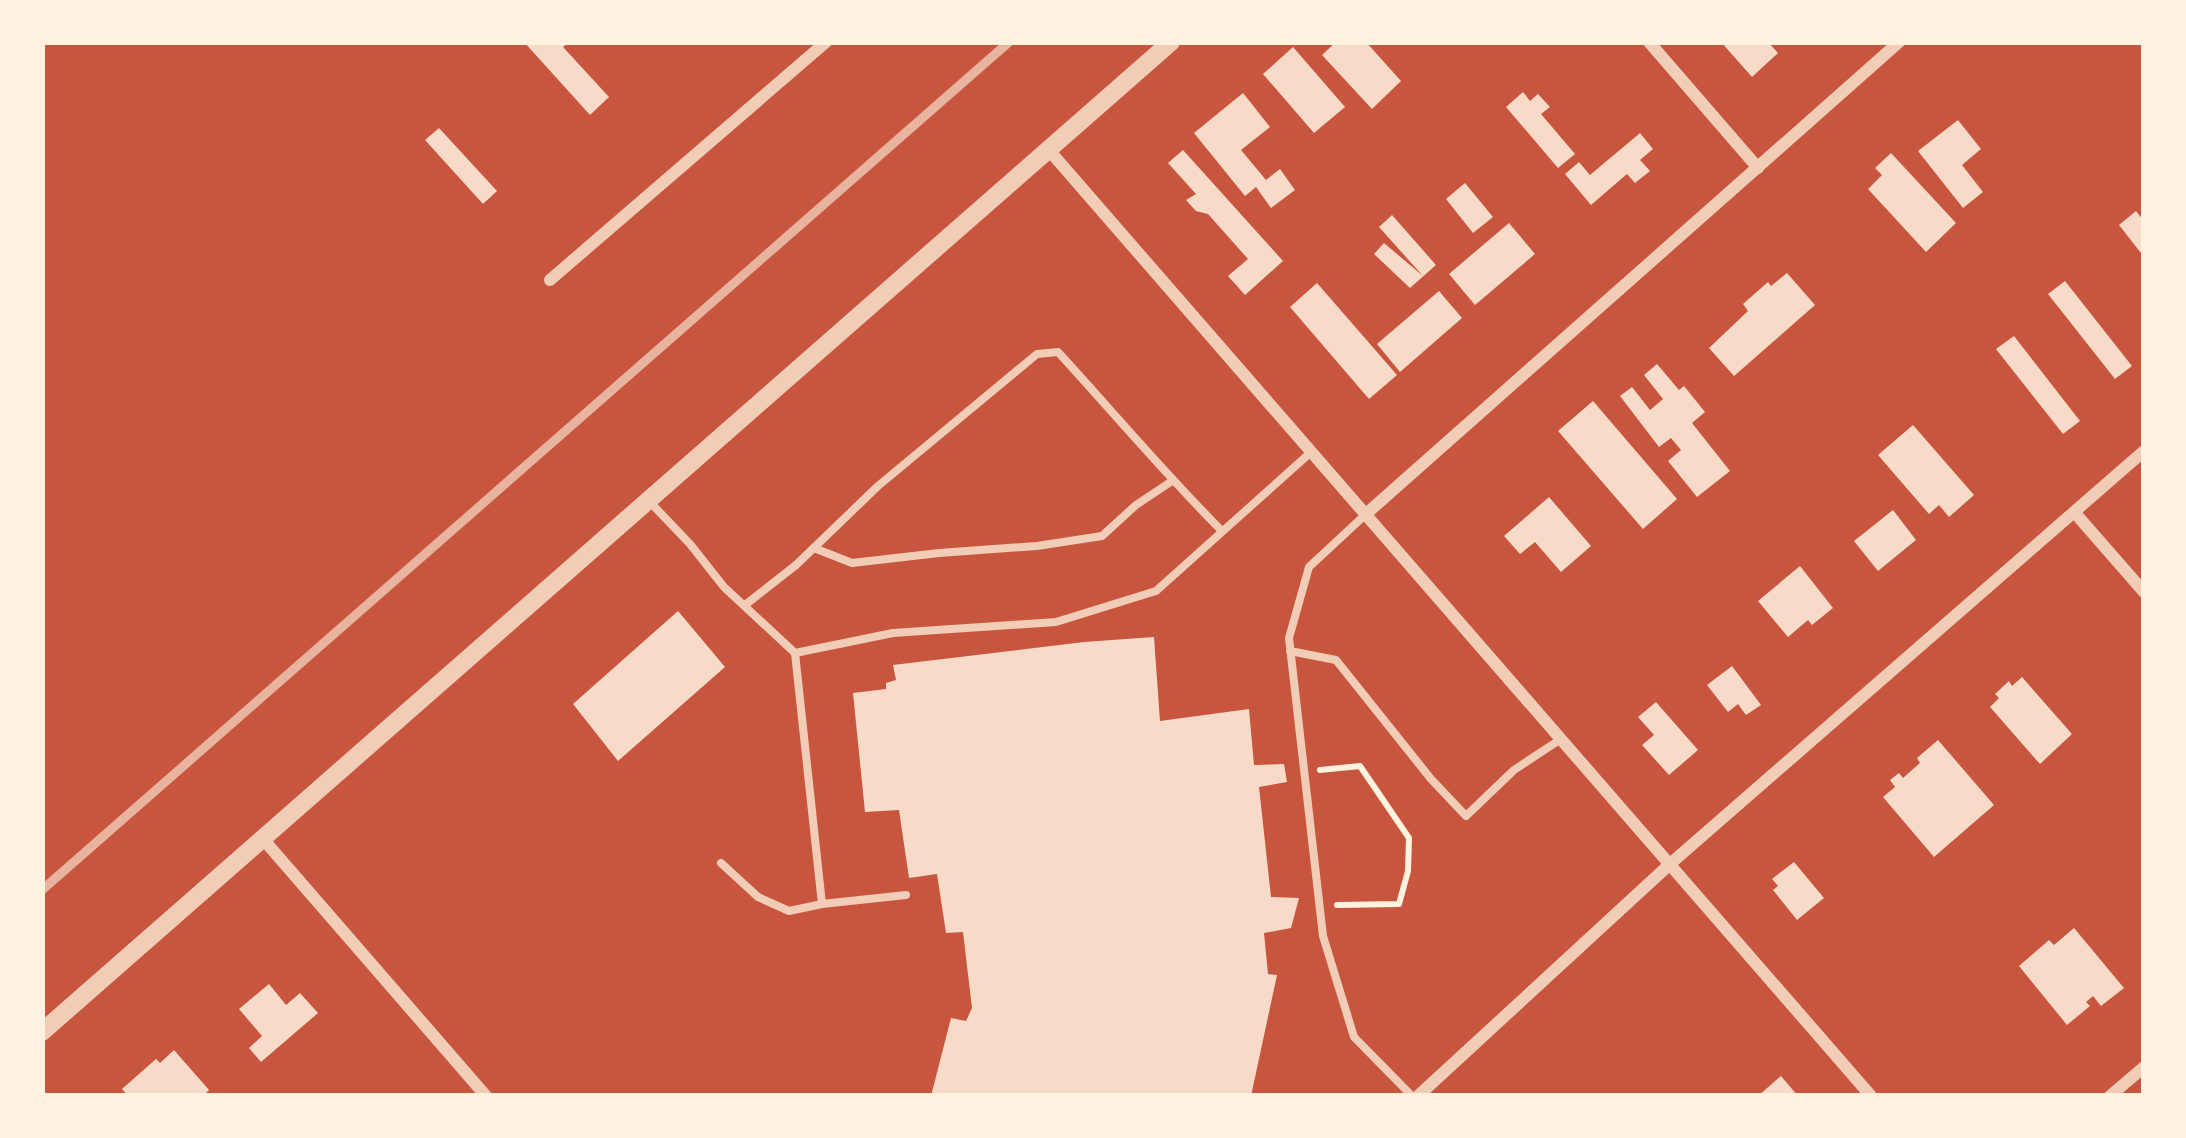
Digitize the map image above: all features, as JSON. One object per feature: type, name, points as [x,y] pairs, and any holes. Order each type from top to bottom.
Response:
[{"type":"street","points":[[550,280],[826,42]]},
{"type":"street","points":[[42,1032],[1171,42]]},
{"type":"street","points":[[1648,42],[1758,168]]},
{"type":"street","points":[[1366,514],[1899,42]]},
{"type":"street","points":[[1048,149],[1870,1096]]},
{"type":"street","points":[[1415,1096],[1670,864],[2144,452]]},
{"type":"street","points":[[2074,513],[2144,592]]},
{"type":"street","points":[[262,839],[486,1096]]},
{"type":"street","points":[[2110,1096],[2144,1067]]},
{"type":"lane","points":[[745,605],[1037,354],[1058,352],[1222,531]]},
{"type":"lane","points":[[795,653],[892,633],[1055,622],[1156,591],[1312,452]]},
{"type":"lane","points":[[814,548],[851,563],[1102,536],[1172,481]]},
{"type":"lane","points":[[648,500],[724,587],[795,653],[822,904]]},
{"type":"lane","points":[[1366,514],[1309,567],[1289,638],[1290,651],[1323,937],[1354,1037],[1415,1096]]},
{"type":"lane","points":[[1290,651],[1336,661],[1466,816],[1514,770],[1561,739]]},
{"type":"lane","points":[[721,863],[758,897],[789,910],[906,895]]},
{"type":"path","points":[[1304,772],[1360,766],[1409,838],[1408,872],[1399,904],[1321,905]]},
{"type":"building","points":[[524,42],[569,42],[563,47],[609,97],[590,115]]},
{"type":"building","points":[[1336,42],[1366,42],[1401,81],[1372,109],[1322,55]]},
{"type":"building","points":[[1721,42],[1768,42],[1778,53],[1752,77]]},
{"type":"building","points":[[1293,47],[1345,107],[1314,133],[1263,74]]},
{"type":"building","points":[[1523,92],[1530,101],[1538,94],[1550,107],[1541,114],[1575,154],[1558,168],[1506,107]]},
{"type":"building","points":[[1243,93],[1270,127],[1241,150],[1266,180],[1280,169],[1295,190],[1271,208],[1256,187],[1245,196],[1194,133]]},
{"type":"building","points":[[1958,120],[1981,149],[1962,165],[1983,192],[1963,208],[1918,151]]},
{"type":"building","points":[[439,128],[497,191],[483,204],[425,140]]},
{"type":"building","points":[[1640,133],[1653,149],[1640,160],[1650,171],[1635,183],[1627,174],[1591,205],[1565,174],[1579,162],[1590,175]]},
{"type":"building","points":[[1183,150],[1283,261],[1245,295],[1228,276],[1248,259],[1208,214],[1196,211],[1186,200],[1196,194],[1168,163]]},
{"type":"building","points":[[1891,153],[1956,223],[1926,252],[1868,189],[1882,175],[1875,168]]},
{"type":"building","points":[[1465,183],[1493,217],[1473,233],[1446,199]]},
{"type":"building","points":[[2136,211],[2144,221],[2144,257],[2119,225]]},
{"type":"building","points":[[1392,215],[1436,265],[1410,288],[1374,254],[1384,243],[1423,276],[1379,227]]},
{"type":"building","points":[[1509,223],[1535,254],[1475,305],[1449,274]]},
{"type":"building","points":[[1787,273],[1815,305],[1734,376],[1709,348],[1748,311],[1743,304]]},
{"type":"building","points":[[2065,281],[2132,366],[2115,379],[2048,294]]},
{"type":"building","points":[[1317,283],[1397,375],[1369,399],[1290,307]]},
{"type":"building","points":[[1439,291],[1462,318],[1400,372],[1377,344]]},
{"type":"building","points":[[2014,336],[2080,421],[2063,434],[1996,349]]},
{"type":"building","points":[[1657,364],[1705,412],[1692,423],[1730,471],[1697,497],[1668,461],[1681,450],[1671,438],[1659,447],[1620,396],[1632,387],[1650,410],[1663,399],[1644,375]]},
{"type":"building","points":[[1593,401],[1677,499],[1643,529],[1558,431]]},
{"type":"building","points":[[1913,425],[1974,495],[1949,517],[1939,505],[1929,514],[1878,455]]},
{"type":"building","points":[[1549,497],[1591,546],[1561,572],[1535,542],[1520,554],[1504,536]]},
{"type":"building","points":[[1893,510],[1916,540],[1878,571],[1854,541]]},
{"type":"building","points":[[1800,566],[1833,608],[1788,637],[1758,601]]},
{"type":"building","points":[[678,611],[725,667],[618,761],[573,704]]},
{"type":"building","points":[[1154,637],[1160,721],[1249,709],[1254,765],[1284,764],[1287,782],[1259,787],[1271,897],[1299,898],[1291,928],[1264,933],[1268,974],[1277,975],[1251,1096],[931,1096],[951,1018],[966,1021],[972,1008],[963,932],[946,933],[937,874],[909,878],[899,810],[865,812],[853,693],[886,689],[886,683],[896,680],[893,665]]},
{"type":"building","points":[[1732,666],[1761,705],[1746,715],[1738,704],[1728,712],[1707,685]]},
{"type":"building","points":[[2022,677],[2072,734],[2040,764],[1990,707],[1999,698],[1995,694]]},
{"type":"building","points":[[1656,702],[1698,750],[1669,775],[1642,745],[1654,735],[1638,717]]},
{"type":"building","points":[[1938,740],[1994,805],[1934,857],[1883,797],[1895,787],[1890,780],[1899,773],[1903,778]]},
{"type":"building","points":[[1794,862],[1824,898],[1797,920],[1773,890],[1778,886],[1772,879]]},
{"type":"building","points":[[2074,928],[2124,988],[2101,1006],[2093,996],[2086,1002],[2090,1006],[2067,1025],[2019,966],[2049,940],[2054,945]]},
{"type":"building","points":[[269,984],[286,1005],[300,993],[318,1013],[261,1062],[249,1048],[262,1036],[239,1009]]},
{"type":"building","points":[[174,1050],[209,1090],[203,1096],[128,1096],[122,1089],[156,1059],[160,1063]]},
{"type":"building","points":[[1781,1076],[1798,1096],[1758,1096]]},
{"type":"railway","points":[[42,890],[1009,42]]}]
